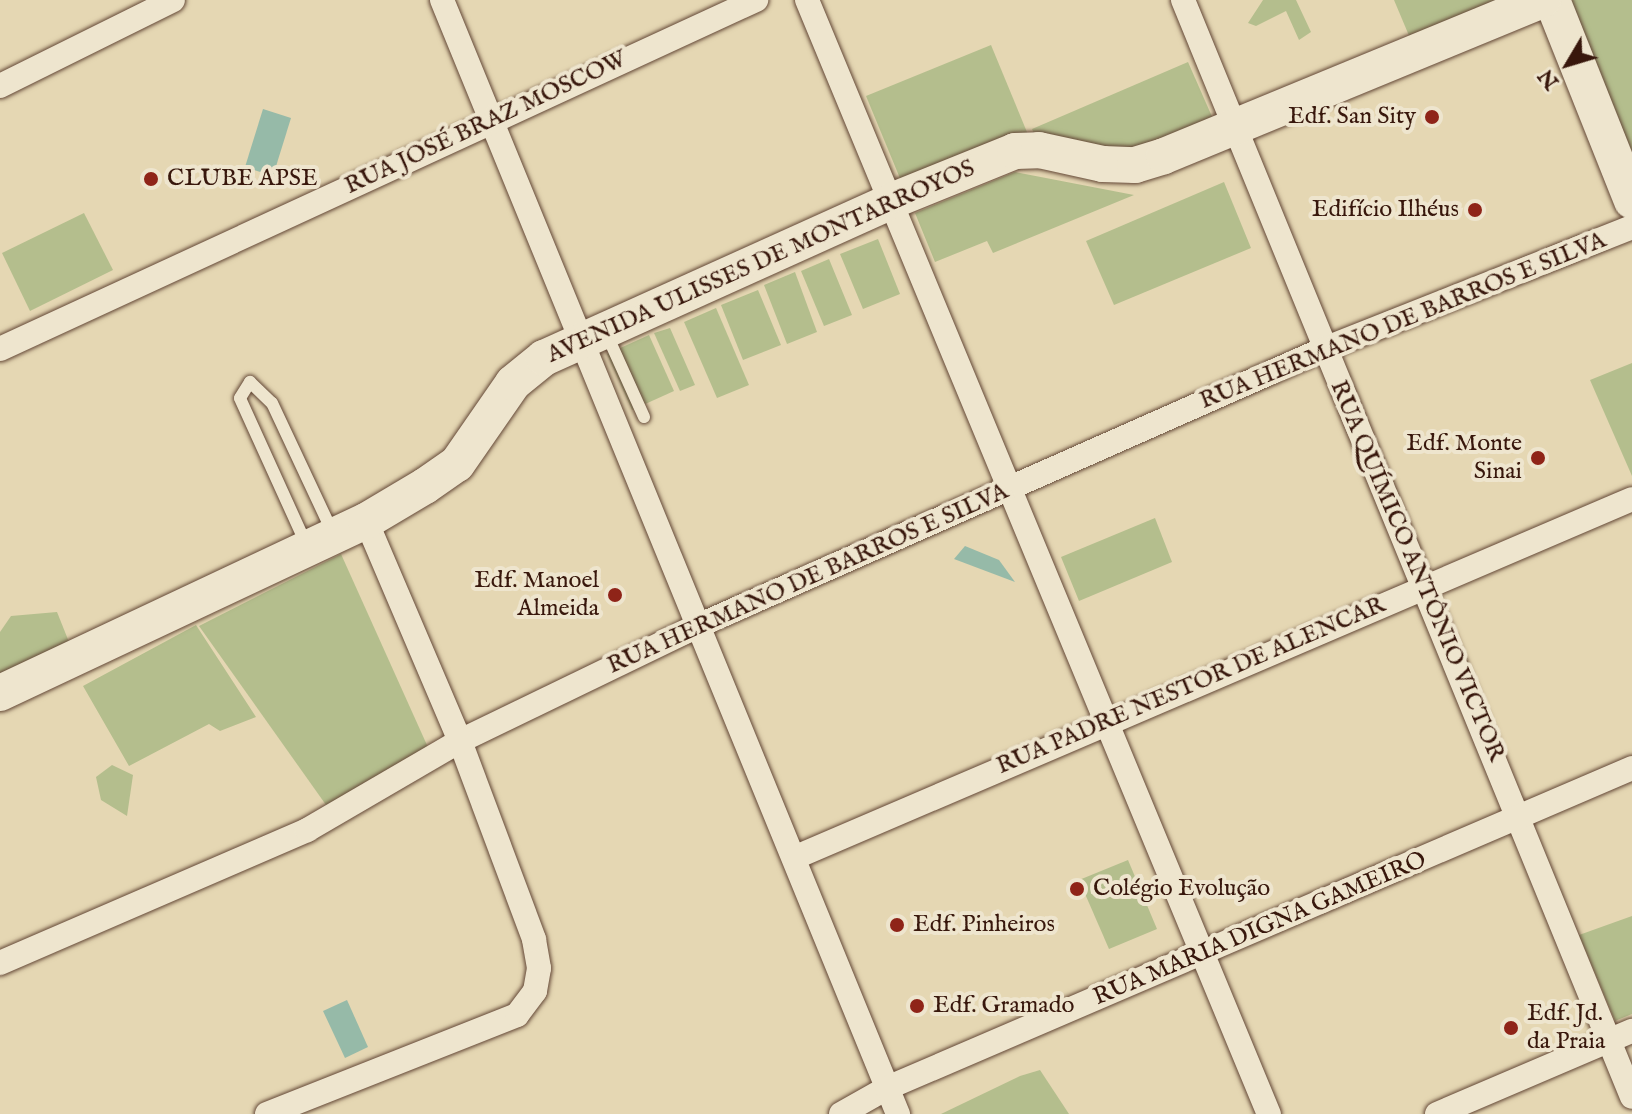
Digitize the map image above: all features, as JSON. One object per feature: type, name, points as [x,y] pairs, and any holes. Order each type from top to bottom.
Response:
[{"type":"main road","name":"AVENIDA ULISSES DE MONTARROYOS","points":[[0,693],[337,535],[457,464],[513,383],[544,358],[894,200],[1015,151],[1135,165],[1543,0]]},
{"type":"main road","points":[[1552,0],[1632,201]]},
{"type":"street","points":[[442,0],[489,120],[592,338],[700,625],[898,1114]]},
{"type":"street","name":"RUA JOSÉ BRAZ MOSCOW","points":[[0,349],[489,120],[756,0]]},
{"type":"street","points":[[807,0],[894,200],[1269,1114]]},
{"type":"street","name":"RUA QUÍMICO ANTÔNIO VICTOR","points":[[1183,0],[1324,349],[1521,817],[1632,1097]]},
{"type":"street","points":[[0,86],[158,4]]},
{"type":"street","name":"RUA HERMANO DE BARROS E SILVA","points":[[0,963],[307,830],[460,741],[700,625],[1324,349],[1632,227]]},
{"type":"street","name":"RUA PADRE NESTOR DE ALENCAR","points":[[796,857],[1107,720],[1632,499]]},
{"type":"street","points":[[267,1114],[517,1015],[535,991],[539,968],[534,939],[460,741],[337,535]]},
{"type":"street","name":"RUA MARIA DIGNA GAMEIRO","points":[[841,1114],[887,1088],[1632,768]]},
{"type":"street","points":[[1437,1114],[1632,1031]]},
{"type":"lane","points":[[592,338],[644,417]]},
{"type":"lane","points":[[250,382],[272,403],[337,535],[240,398],[250,382]]},
{"type":"shaded area","points":[[1263,0],[1296,0],[1311,32],[1299,40],[1286,11],[1256,26],[1248,23]]},
{"type":"shaded area","points":[[1394,0],[1504,0],[1410,38]]},
{"type":"shaded area","points":[[1632,0],[1632,162],[1568,2]]},
{"type":"shaded area","points":[[991,45],[1029,137],[904,188],[866,96]]},
{"type":"shaded area","points":[[1188,62],[1217,128],[1150,156],[1039,145],[1032,129]]},
{"type":"shaded area","points":[[263,109],[291,118],[273,176],[245,167]]},
{"type":"shaded area","points":[[1015,172],[1134,195],[993,253],[987,241],[935,262],[915,213]]},
{"type":"shaded area","points":[[1224,182],[1251,248],[1114,305],[1086,241]]},
{"type":"shaded area","points":[[84,213],[113,270],[30,311],[2,253]]},
{"type":"shaded area","points":[[878,239],[900,294],[863,309],[840,254]]},
{"type":"shaded area","points":[[829,259],[852,315],[824,326],[801,271]]},
{"type":"shaded area","points":[[795,272],[817,332],[787,344],[764,285]]},
{"type":"shaded area","points":[[758,290],[781,345],[743,360],[721,305]]},
{"type":"shaded area","points":[[716,308],[749,385],[717,398],[684,322]]},
{"type":"shaded area","points":[[670,328],[695,385],[680,391],[654,333]]},
{"type":"shaded area","points":[[649,335],[674,391],[632,410],[607,354]]},
{"type":"shaded area","points":[[1632,363],[1632,476],[1590,380]]},
{"type":"shaded area","points":[[1155,518],[1172,562],[1079,601],[1061,557]]},
{"type":"shaded area","points":[[965,546],[999,560],[1015,582],[954,559]]},
{"type":"shaded area","points":[[341,554],[431,754],[331,812],[199,626]]},
{"type":"shaded area","points":[[57,612],[73,652],[0,686],[0,632],[11,616]]},
{"type":"shaded area","points":[[196,625],[256,717],[220,731],[209,724],[129,766],[83,686]]},
{"type":"shaded area","points":[[112,765],[133,775],[127,816],[101,800],[96,777]]},
{"type":"shaded area","points":[[1128,860],[1157,929],[1109,949],[1079,880]]},
{"type":"shaded area","points":[[1632,916],[1632,1014],[1615,1021],[1579,935]]},
{"type":"shaded area","points":[[347,1000],[368,1047],[345,1058],[323,1011]]},
{"type":"shaded area","points":[[1040,1070],[1069,1114],[941,1114],[1020,1076]]},
{"type":"place","name":"Edf. San Sity","points":[[1432,117]]},
{"type":"place","name":"CLUBE APSE","points":[[151,179]]},
{"type":"place","name":"Edifício Ilhéus","points":[[1475,210]]},
{"type":"place","name":"Edf. Monte Sinai","points":[[1538,458]]},
{"type":"place","name":"Edf. Manoel Almeida","points":[[615,595]]},
{"type":"place","name":"Colégio Evolução","points":[[1077,889]]},
{"type":"place","name":"Edf. Pinheiros","points":[[897,925]]},
{"type":"place","name":"Edf. Gramado","points":[[917,1006]]},
{"type":"place","name":"Edf. Jd. da Praia","points":[[1511,1028]]}]
